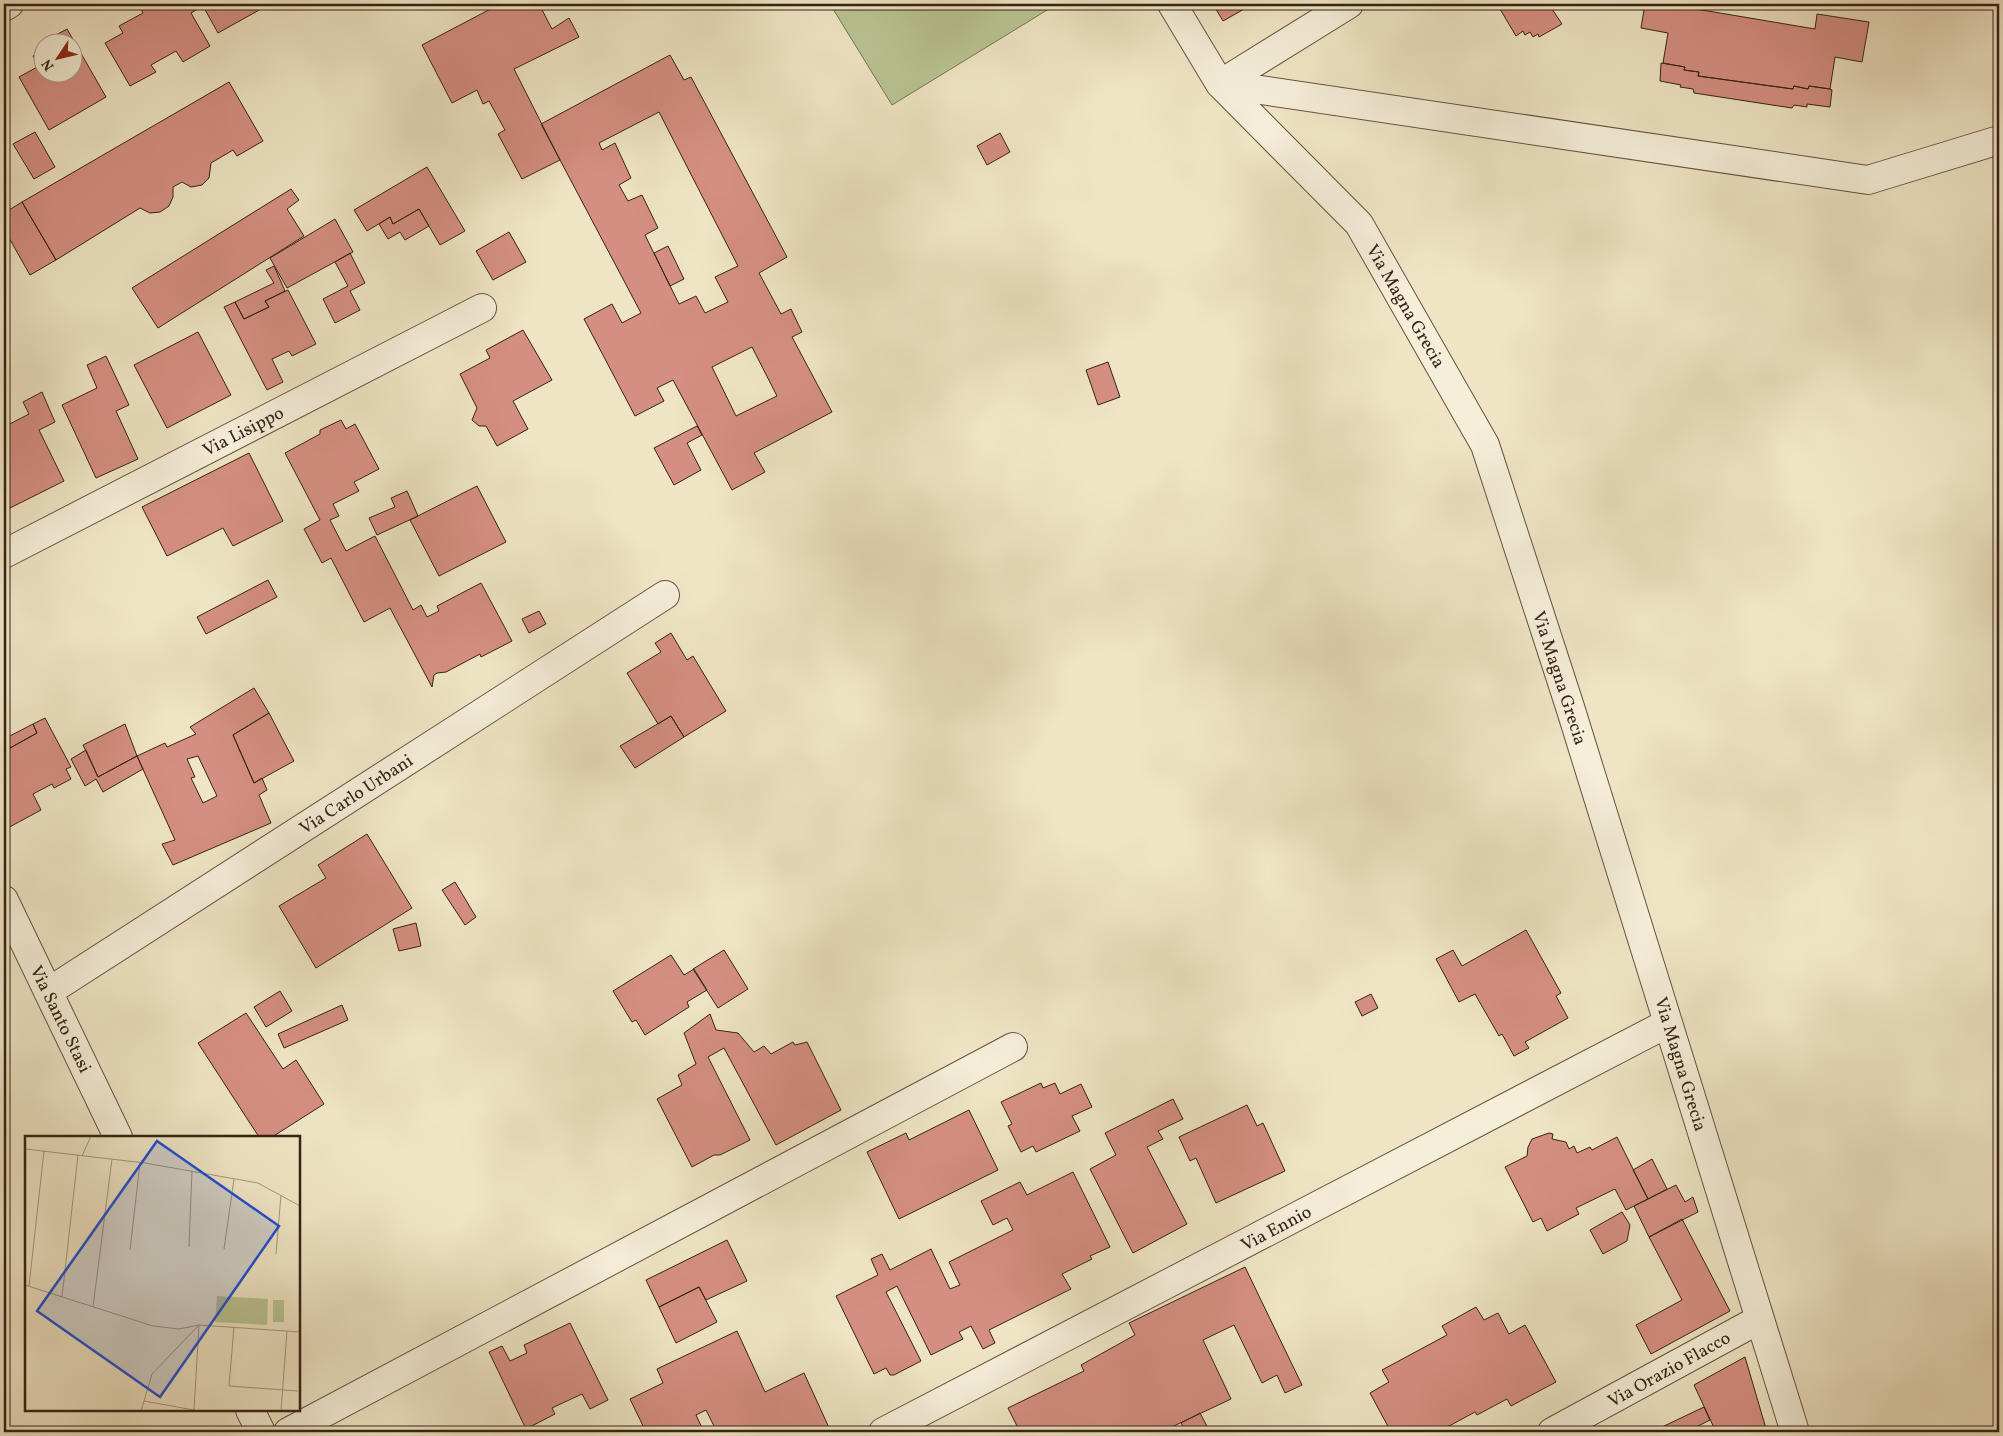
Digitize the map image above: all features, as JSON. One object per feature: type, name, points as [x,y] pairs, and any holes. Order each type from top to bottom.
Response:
[{"type":"street","points":[[4,7],[9,4]]},
{"type":"street","name":"Via Magna Grecia","points":[[1172,4],[1220,84],[1359,224],[1485,445],[1570,707],[1795,1432]]},
{"type":"street","points":[[1220,84],[1350,4]]},
{"type":"street","points":[[1220,84],[1868,180],[1999,140]]},
{"type":"street","name":"Via Lisippo","points":[[4,554],[482,308]]},
{"type":"street","name":"Via Carlo Urbani","points":[[48,992],[664,594]]},
{"type":"street","name":"Via Santo Stasi","points":[[4,900],[118,1136]]},
{"type":"street","name":"Via Ennio","points":[[883,1432],[1668,1023]]},
{"type":"street","points":[[288,1432],[1014,1047]]},
{"type":"street","name":"Via Orazio Flacco","points":[[1552,1432],[1760,1319]]},
{"type":"street","points":[[251,1411],[262,1432]]},
{"type":"green space","points":[[830,4],[1057,4],[892,105]]},
{"type":"building","points":[[150,4],[270,4],[218,33],[203,6],[191,13],[210,46],[183,62],[176,51],[151,65],[156,72],[130,86],[105,43],[123,33],[119,26],[143,13],[141,9]]},
{"type":"building","points":[[500,4],[539,4],[552,29],[569,18],[579,37],[514,69],[560,160],[522,179],[498,134],[505,130],[489,101],[483,104],[477,90],[452,103],[422,45]]},
{"type":"building","points":[[1213,4],[1253,4],[1223,21]]},
{"type":"building","points":[[1497,4],[1558,4],[1552,9],[1562,24],[1539,37],[1538,34],[1533,37],[1530,32],[1525,35],[1523,31],[1516,36]]},
{"type":"building","points":[[1645,4],[1697,4],[1696,9],[1815,29],[1817,14],[1869,22],[1862,62],[1835,57],[1830,89],[1809,86],[1808,89],[1794,86],[1793,89],[1698,76],[1699,72],[1684,70],[1685,67],[1663,63],[1668,33],[1641,28]]},
{"type":"building","points":[[82,55],[106,97],[49,130],[19,77],[32,70],[32,82],[82,82]]},
{"type":"building","points":[[670,55],[684,80],[691,77],[787,257],[759,273],[781,314],[791,309],[802,332],[792,337],[832,412],[754,453],[765,472],[732,490],[673,380],[657,388],[664,401],[635,416],[584,319],[612,304],[622,323],[641,313],[541,124]],"holes":[[[659,112],[738,266],[715,277],[728,302],[705,313],[696,296],[679,304],[645,235],[658,228],[642,195],[628,201],[619,185],[631,178],[615,143],[602,150],[599,143]],[[752,347],[777,396],[736,416],[712,367]]]},
{"type":"building","points":[[1661,63],[1685,67],[1684,70],[1699,72],[1698,76],[1793,89],[1794,86],[1808,89],[1809,86],[1830,89],[1832,90],[1830,107],[1807,104],[1807,107],[1794,105],[1792,108],[1694,93],[1693,89],[1660,81]]},
{"type":"building","points":[[229,82],[263,141],[237,156],[233,150],[211,163],[209,178],[202,185],[191,187],[182,182],[173,187],[173,197],[169,206],[160,212],[150,213],[140,208],[56,260],[22,202]]},
{"type":"building","points":[[35,132],[55,167],[34,179],[13,144]]},
{"type":"building","points":[[1000,133],[1010,152],[987,165],[977,146]]},
{"type":"building","points":[[427,167],[465,231],[440,245],[419,209],[393,224],[390,217],[367,231],[354,210]]},
{"type":"building","points":[[291,189],[299,200],[287,209],[304,236],[158,328],[132,288]]},
{"type":"building","points":[[22,202],[56,260],[30,275],[4,229],[4,213]]},
{"type":"building","points":[[419,209],[429,226],[405,240],[400,232],[388,239],[379,224],[390,217],[393,224]]},
{"type":"building","points":[[335,219],[353,252],[287,288],[270,258]]},
{"type":"building","points":[[509,232],[526,262],[493,280],[476,251]]},
{"type":"building","points":[[668,246],[684,279],[670,286],[654,253]]},
{"type":"building","points":[[350,253],[365,283],[350,291],[360,310],[335,323],[323,299],[348,286],[335,262]]},
{"type":"building","points":[[274,266],[285,291],[265,301],[269,307],[244,319],[235,302],[274,283],[266,270]]},
{"type":"building","points":[[288,290],[316,344],[292,356],[289,351],[272,359],[283,382],[267,390],[224,307],[235,302],[244,319],[269,307],[265,301]]},
{"type":"building","points":[[523,330],[552,380],[513,401],[528,429],[497,446],[486,426],[479,426],[472,420],[477,408],[460,374],[490,358],[486,350]]},
{"type":"building","points":[[198,332],[231,395],[167,428],[134,365]]},
{"type":"building","points":[[106,356],[129,405],[116,411],[138,459],[96,478],[62,405],[97,388],[87,365]]},
{"type":"building","points":[[1108,362],[1120,397],[1098,405],[1086,370]]},
{"type":"building","points":[[42,392],[55,422],[39,430],[64,481],[4,511],[4,440],[10,437],[4,427],[29,414],[23,402]]},
{"type":"building","points":[[341,420],[346,429],[355,424],[379,469],[354,482],[359,491],[333,504],[339,516],[330,520],[346,551],[375,536],[413,610],[421,605],[427,617],[439,611],[437,606],[481,583],[512,641],[481,657],[480,654],[446,672],[437,673],[434,675],[432,687],[390,608],[364,622],[331,558],[322,563],[304,529],[320,520],[285,453],[320,434],[320,430]]},
{"type":"building","points":[[697,426],[702,435],[687,443],[701,470],[674,485],[654,448]]},
{"type":"building","points":[[249,453],[283,521],[233,546],[223,528],[167,556],[142,507]]},
{"type":"building","points":[[477,486],[506,542],[439,576],[410,520]]},
{"type":"building","points":[[407,491],[418,516],[377,535],[369,518],[395,507],[391,498]]},
{"type":"building","points":[[268,580],[277,597],[206,634],[197,617]]},
{"type":"building","points":[[539,611],[546,624],[529,633],[522,619]]},
{"type":"building","points":[[671,633],[687,660],[693,656],[726,711],[684,737],[671,716],[658,724],[627,673],[661,652],[655,643]]},
{"type":"building","points":[[254,688],[269,713],[233,735],[254,783],[262,778],[267,790],[259,795],[271,823],[173,865],[162,844],[175,840],[137,756],[165,743],[167,747],[196,734],[190,727]],"holes":[[[198,756],[217,796],[203,803],[191,778],[195,777],[187,759]]]},
{"type":"building","points":[[269,713],[294,761],[254,783],[233,735]]},
{"type":"building","points":[[671,716],[684,737],[635,768],[620,746]]},
{"type":"building","points":[[45,718],[71,767],[66,769],[71,779],[54,788],[52,784],[33,794],[41,810],[4,830],[4,739],[10,748],[37,733],[33,724]]},
{"type":"building","points":[[33,724],[37,733],[10,748],[4,739]]},
{"type":"building","points":[[125,724],[137,756],[98,777],[83,745]]},
{"type":"building","points":[[86,750],[98,777],[137,756],[143,769],[103,792],[96,779],[85,786],[71,759]]},
{"type":"building","points":[[367,834],[412,908],[316,968],[279,906],[326,878],[318,865]]},
{"type":"building","points":[[455,882],[476,917],[465,925],[442,890]]},
{"type":"building","points":[[416,923],[421,946],[399,951],[393,929]]},
{"type":"building","points":[[1526,930],[1561,993],[1556,996],[1568,1018],[1525,1042],[1529,1048],[1514,1056],[1502,1034],[1499,1036],[1475,994],[1459,1002],[1436,959],[1453,950],[1462,966]]},
{"type":"building","points":[[724,950],[748,989],[718,1008],[693,969]]},
{"type":"building","points":[[671,955],[684,975],[694,969],[707,990],[687,1002],[689,1007],[645,1035],[636,1020],[632,1022],[613,991]]},
{"type":"building","points":[[280,991],[292,1011],[266,1027],[254,1007]]},
{"type":"building","points":[[1371,994],[1378,1008],[1362,1016],[1355,1002]]},
{"type":"building","points":[[342,1005],[348,1020],[284,1048],[278,1034]]},
{"type":"building","points":[[246,1013],[283,1069],[296,1060],[324,1104],[274,1136],[258,1136],[198,1043]]},
{"type":"building","points":[[710,1014],[716,1030],[738,1033],[754,1052],[764,1046],[771,1054],[793,1042],[795,1045],[807,1042],[841,1110],[776,1145],[724,1048],[708,1057],[750,1140],[720,1155],[714,1155],[692,1167],[657,1099],[682,1085],[678,1075],[696,1064],[684,1033]]},
{"type":"building","points":[[1041,1083],[1043,1088],[1055,1083],[1060,1094],[1081,1084],[1092,1107],[1072,1116],[1080,1131],[1036,1152],[1033,1146],[1021,1152],[1008,1126],[1012,1124],[1001,1102]]},
{"type":"building","points":[[1173,1099],[1183,1119],[1158,1131],[1163,1139],[1147,1147],[1187,1224],[1133,1253],[1090,1169],[1116,1155],[1105,1133]]},
{"type":"building","points":[[1247,1105],[1257,1126],[1263,1123],[1285,1171],[1216,1203],[1196,1158],[1190,1161],[1179,1137]]},
{"type":"building","points":[[969,1110],[998,1170],[899,1219],[867,1152],[906,1133],[909,1140]]},
{"type":"building","points":[[1549,1133],[1553,1134],[1552,1139],[1566,1142],[1569,1149],[1574,1146],[1577,1153],[1590,1147],[1592,1150],[1617,1137],[1648,1199],[1626,1210],[1615,1189],[1576,1208],[1579,1214],[1547,1231],[1541,1218],[1533,1222],[1505,1167],[1527,1156],[1528,1147],[1532,1139]]},
{"type":"building","points":[[1652,1159],[1667,1189],[1648,1199],[1633,1170]]},
{"type":"building","points":[[1073,1172],[1110,1247],[1090,1256],[1092,1259],[1062,1274],[1071,1289],[989,1330],[995,1343],[983,1349],[971,1326],[959,1332],[963,1339],[931,1355],[897,1286],[886,1292],[921,1361],[894,1375],[890,1375],[886,1368],[874,1374],[836,1296],[878,1275],[871,1259],[882,1254],[890,1270],[931,1249],[950,1289],[960,1285],[949,1262],[1013,1230],[1007,1218],[993,1225],[981,1201],[1020,1182],[1027,1195]]},
{"type":"building","points":[[1676,1185],[1685,1202],[1693,1197],[1698,1212],[1649,1237],[1634,1206]]},
{"type":"building","points":[[1622,1212],[1630,1225],[1627,1241],[1603,1254],[1590,1230]]},
{"type":"building","points":[[1682,1219],[1730,1311],[1651,1354],[1636,1325],[1682,1300],[1649,1237]]},
{"type":"building","points":[[727,1240],[747,1281],[706,1300],[699,1287],[659,1307],[646,1280]]},
{"type":"building","points":[[1245,1267],[1302,1385],[1285,1393],[1277,1375],[1262,1383],[1234,1325],[1203,1340],[1231,1399],[1161,1432],[1020,1432],[1008,1408],[1084,1371],[1081,1365],[1135,1335],[1129,1323]]},
{"type":"building","points":[[699,1287],[717,1322],[676,1343],[659,1307]]},
{"type":"building","points":[[1476,1307],[1484,1320],[1498,1313],[1509,1334],[1525,1325],[1556,1382],[1511,1406],[1507,1399],[1477,1415],[1475,1412],[1438,1432],[1391,1432],[1370,1393],[1389,1382],[1382,1370],[1447,1335],[1442,1326]]},
{"type":"building","points":[[570,1323],[608,1400],[590,1409],[582,1394],[552,1408],[555,1414],[526,1429],[489,1352],[502,1346],[510,1361],[527,1353],[524,1345]]},
{"type":"building","points":[[737,1331],[765,1392],[804,1373],[831,1432],[717,1432],[706,1410],[696,1415],[704,1432],[646,1432],[630,1399],[663,1383],[657,1369]]},
{"type":"building","points":[[1745,1357],[1767,1432],[1716,1432],[1694,1385]]},
{"type":"building","points":[[1704,1407],[1710,1420],[1692,1429],[1694,1432],[1666,1432],[1662,1427]]},
{"type":"building","points":[[1200,1413],[1210,1432],[1186,1432],[1181,1423]]}]
